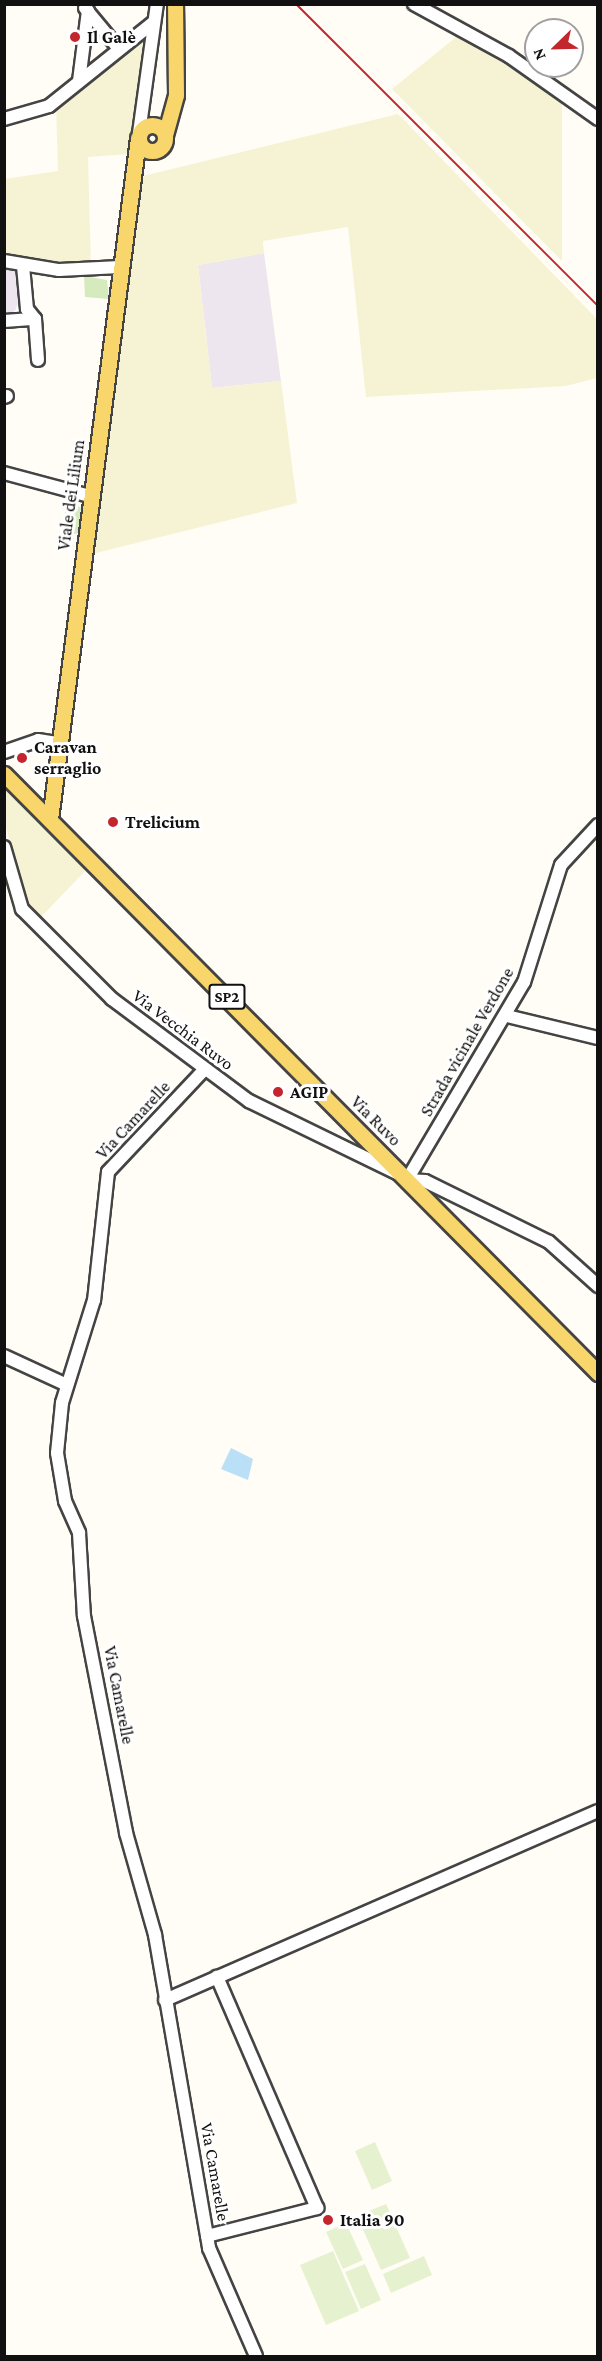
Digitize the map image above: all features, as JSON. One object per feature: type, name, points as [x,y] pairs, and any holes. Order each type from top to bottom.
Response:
[{"type":"main road","name":"Viale dei Lilium","points":[[50,819],[57,743],[120,267],[134,176],[150,131],[175,99],[175,4]]},
{"type":"main road","name":"Viale dei Lilium","points":[[134,176],[150,151],[162,147],[150,131]]},
{"type":"main road","points":[[150,131],[150,151]]},
{"type":"main road","name":"SP2","points":[[4,774],[50,819]]},
{"type":"main road","name":"Via Ruvo","points":[[50,819],[597,1373]]},
{"type":"street","points":[[150,131],[144,89],[157,4]]},
{"type":"street","points":[[414,4],[509,56],[597,119]]},
{"type":"street","points":[[85,8],[119,49]]},
{"type":"street","points":[[79,81],[85,8]]},
{"type":"street","points":[[4,119],[49,106],[154,22]]},
{"type":"street","points":[[4,261],[22,266],[90,272],[120,267]]},
{"type":"street","points":[[22,266],[27,309],[35,319],[38,360]]},
{"type":"street","points":[[4,321],[35,319]]},
{"type":"street","points":[[4,473],[90,496]]},
{"type":"street","points":[[4,752],[38,740],[57,743]]},
{"type":"street","name":"Strada vicinale Verdone","points":[[405,1178],[507,1016],[530,969],[561,865],[597,825]]},
{"type":"street","name":"Via Vecchia Ruvo","points":[[4,847],[16,897],[29,919],[112,999],[204,1071],[309,1135],[405,1178],[426,1181],[539,1237],[597,1286]]},
{"type":"street","points":[[507,1016],[597,1038]]},
{"type":"street","name":"Via Camarelle","points":[[204,1071],[108,1172],[94,1300],[67,1385],[58,1429],[60,1479],[79,1533],[84,1616],[165,2000],[212,2260],[256,2356]]},
{"type":"street","points":[[4,1356],[67,1385]]},
{"type":"street","points":[[165,2000],[597,1811]]},
{"type":"street","points":[[207,2236],[317,2208],[217,1977]]},
{"type":"shaded area","points":[[461,33],[509,56],[524,68],[524,78],[537,78],[562,97],[562,261],[392,89]]},
{"type":"shaded area","points":[[143,43],[129,154],[88,157],[91,268],[5,257],[4,179],[58,171],[56,106]]},
{"type":"shaded area","points":[[398,114],[597,319],[597,378],[566,386],[366,397],[348,227],[263,241],[264,253],[198,265],[212,388],[281,381],[297,503],[88,555],[139,177]]},
{"type":"shaded area","points":[[264,253],[281,381],[212,388],[198,265]]},
{"type":"shaded area","points":[[4,264],[18,268],[21,295],[15,311],[5,317]]},
{"type":"shaded area","points":[[4,784],[88,868],[40,918],[28,907],[5,824]]},
{"type":"green space","points":[[84,276],[107,280],[109,299],[85,297]]},
{"type":"green space","points":[[74,453],[86,454],[78,484],[70,483]]},
{"type":"green space","points":[[67,499],[81,508],[78,533],[67,537],[63,534]]},
{"type":"green space","points":[[375,2142],[392,2181],[372,2190],[355,2151]]},
{"type":"green space","points":[[386,2204],[410,2258],[381,2270],[357,2216]]},
{"type":"green space","points":[[346,2223],[363,2260],[343,2269],[326,2232]]},
{"type":"green space","points":[[333,2251],[359,2311],[326,2325],[300,2265]]},
{"type":"green space","points":[[424,2256],[432,2275],[391,2293],[383,2274]]},
{"type":"green space","points":[[365,2264],[381,2300],[361,2309],[345,2272]]},
{"type":"water","points":[[231,1448],[253,1459],[248,1480],[221,1469]]},
{"type":"railway","points":[[296,4],[598,306]]},
{"type":"place","name":"Il Galè","points":[[75,37]]},
{"type":"place","name":"Caravan serraglio","points":[[22,758]]},
{"type":"place","name":"Trelicium","points":[[113,822]]},
{"type":"place","name":"AGIP","points":[[278,1092]]},
{"type":"place","name":"Italia 90","points":[[328,2220]]}]
